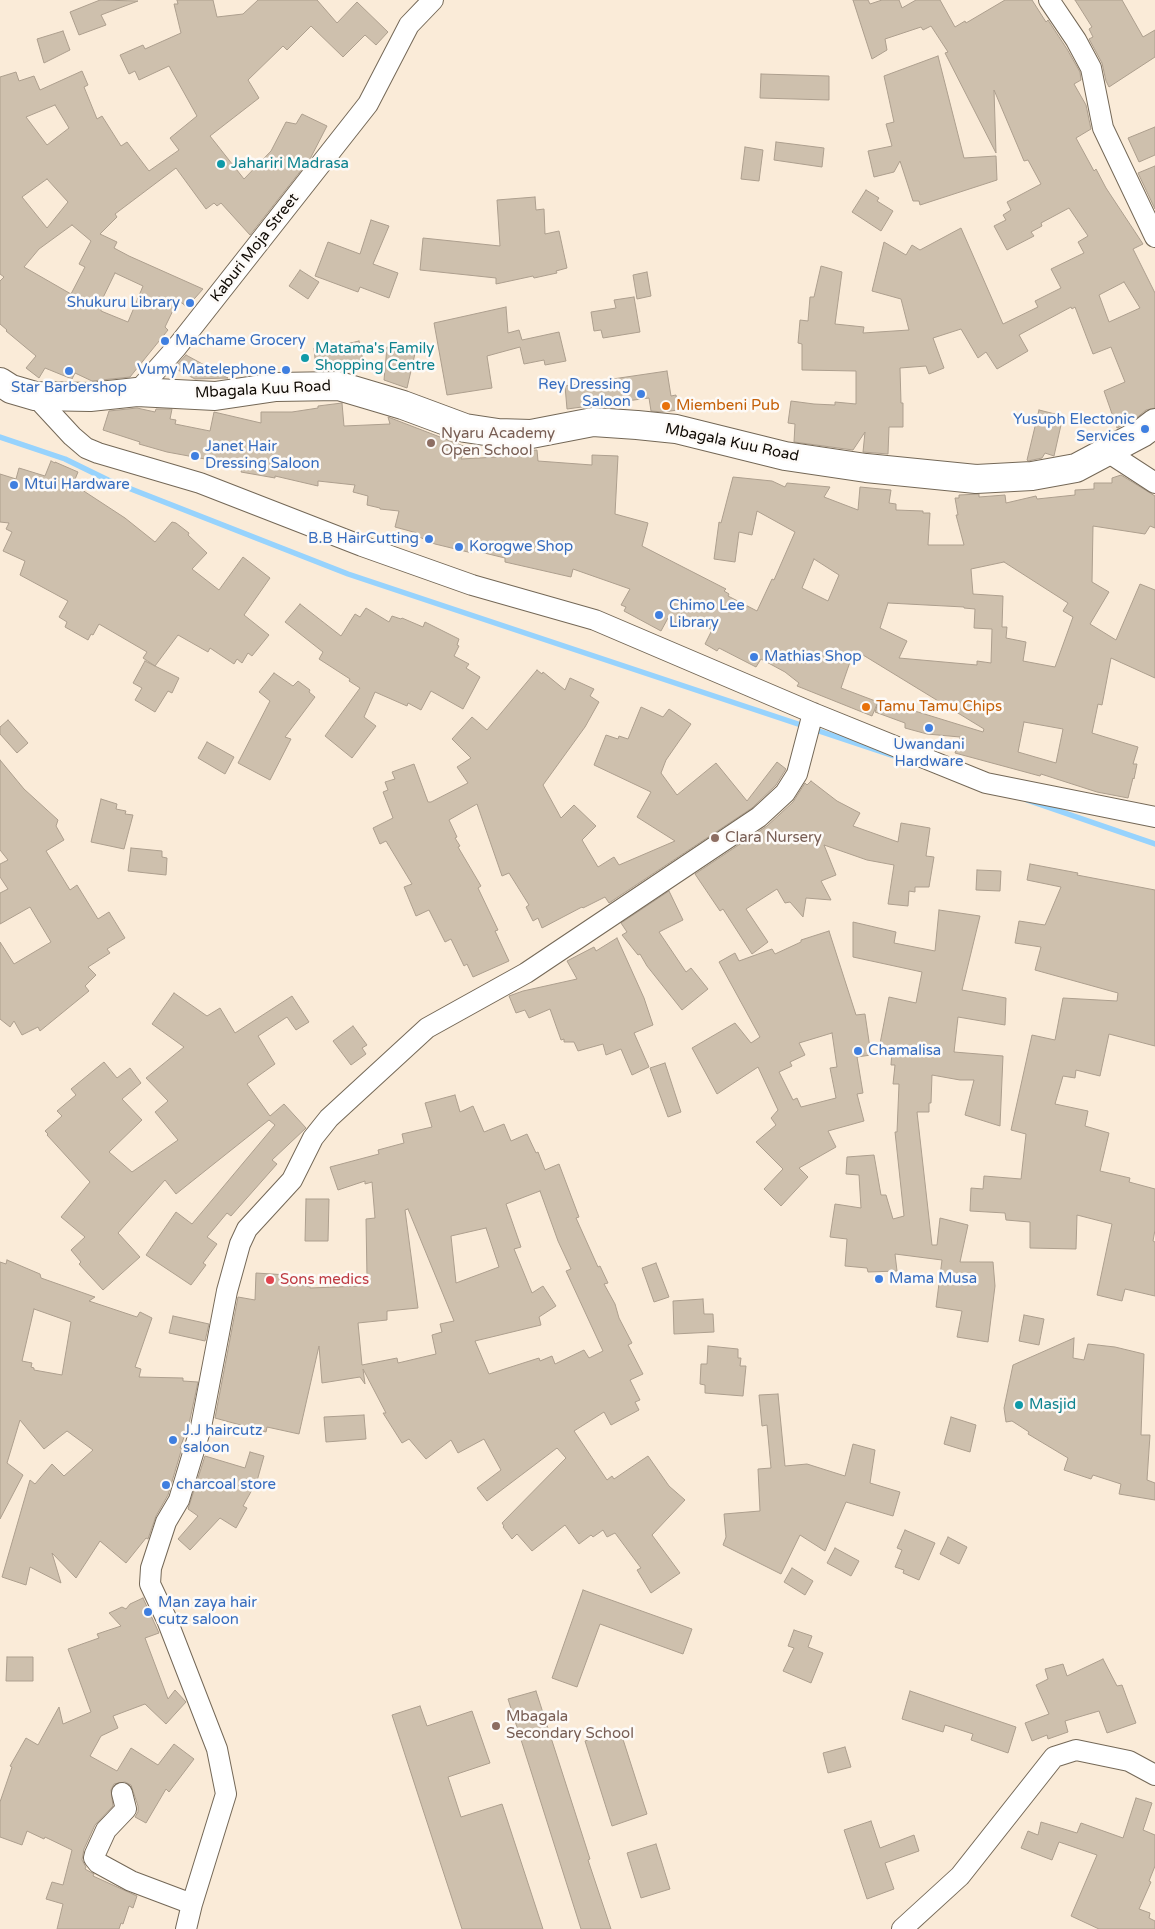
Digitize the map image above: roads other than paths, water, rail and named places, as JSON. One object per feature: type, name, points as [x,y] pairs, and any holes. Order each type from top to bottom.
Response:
[{"type":"street","name":"Kaburi Moja Street","points":[[137,392],[181,340],[368,104],[408,25],[433,0]]},
{"type":"street","points":[[1049,0],[1076,40],[1091,68],[1103,128],[1155,237]]},
{"type":"street","name":"Mbagala Kuu Road","points":[[0,382],[11,389],[35,396],[90,397],[137,392],[215,396],[276,387],[338,386],[403,405],[465,428],[498,433],[531,434],[593,422],[637,425],[676,429],[785,456],[866,468],[976,479],[1032,476],[1076,468],[1142,433],[1155,423]]},
{"type":"street","points":[[35,396],[72,436],[86,448],[98,453],[200,483],[362,546],[472,585],[595,620],[813,713],[986,783],[1155,817]]},
{"type":"street","points":[[1106,451],[1155,483]]},
{"type":"street","points":[[186,1929],[226,1794],[216,1749],[167,1620],[150,1584],[151,1568],[166,1522],[179,1500],[201,1427],[227,1291],[240,1244],[247,1229],[259,1213],[292,1180],[313,1138],[329,1118],[427,1028],[526,973],[759,817],[785,793],[797,774],[813,713]]},
{"type":"street","points":[[902,1929],[960,1876],[1054,1757],[1076,1750],[1130,1761],[1155,1775]]},
{"type":"street","points":[[122,1793],[126,1809],[106,1830],[94,1858],[98,1863],[131,1881],[192,1904]]},
{"type":"waterway","points":[[0,437],[65,459],[108,480],[348,574],[894,756]]},
{"type":"waterway","points":[[1027,800],[1155,844]]},
{"type":"place","name":"Jahariri Madrasa","points":[[221,164]]},
{"type":"place","name":"Shukuru Library","points":[[190,303]]},
{"type":"place","name":"Machame Grocery","points":[[165,341]]},
{"type":"place","name":"Matama's Family Shopping Centre","points":[[305,358]]},
{"type":"place","name":"Vumy Matelephone","points":[[286,370]]},
{"type":"place","name":"Star Barbershop","points":[[69,371]]},
{"type":"place","name":"Rey Dressing Saloon","points":[[641,394]]},
{"type":"place","name":"Miembeni Pub","points":[[666,406]]},
{"type":"place","name":"Yusuph Electonic Services","points":[[1145,429]]},
{"type":"place","name":"Nyaru Academy Open School","points":[[431,443]]},
{"type":"place","name":"Janet Hair Dressing Saloon","points":[[195,456]]},
{"type":"place","name":"Mtui Hardware","points":[[14,485]]},
{"type":"place","name":"B.B HairCutting","points":[[429,539]]},
{"type":"place","name":"Korogwe Shop","points":[[459,547]]},
{"type":"place","name":"Chimo Lee Library","points":[[659,615]]},
{"type":"place","name":"Mathias Shop","points":[[754,657]]},
{"type":"place","name":"Tamu Tamu Chips","points":[[866,707]]},
{"type":"place","name":"Uwandani Hardware","points":[[929,728]]},
{"type":"place","name":"Clara Nursery","points":[[715,838]]},
{"type":"place","name":"Chamalisa","points":[[858,1051]]},
{"type":"place","name":"Mama Musa","points":[[879,1279]]},
{"type":"place","name":"Sons medics","points":[[270,1280]]},
{"type":"place","name":"Masjid","points":[[1019,1405]]},
{"type":"place","name":"J.J haircutz saloon","points":[[173,1440]]},
{"type":"place","name":"charcoal store","points":[[166,1485]]},
{"type":"place","name":"Man zaya hair cutz saloon","points":[[148,1612]]},
{"type":"place","name":"Mbagala Secondary School","points":[[496,1726]]}]
